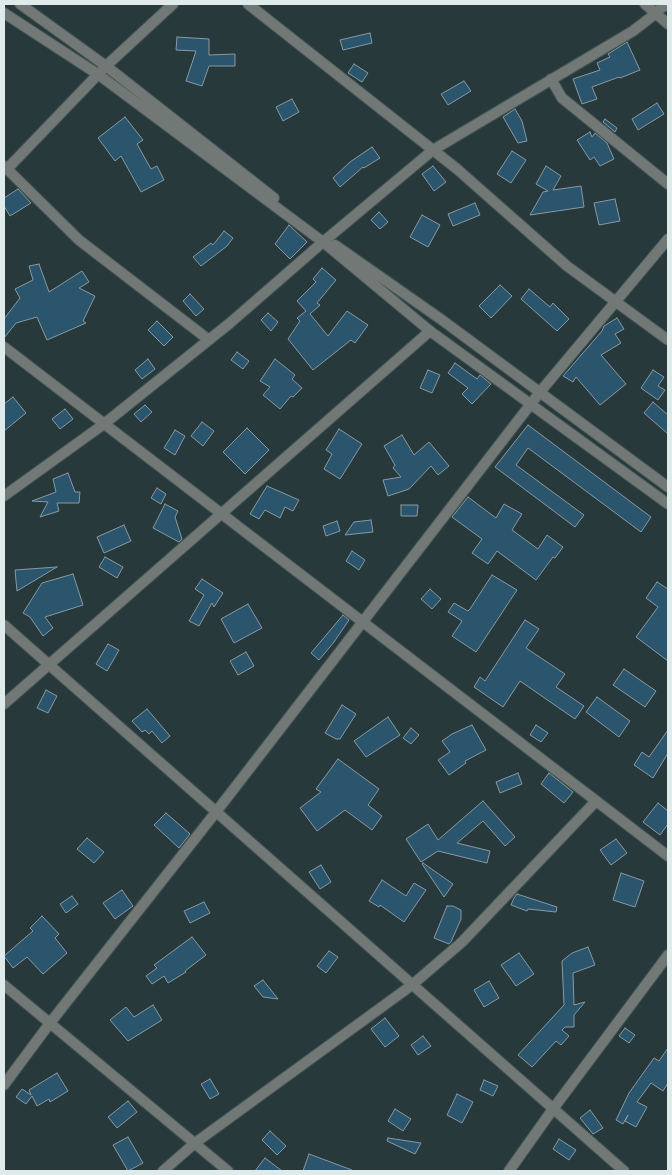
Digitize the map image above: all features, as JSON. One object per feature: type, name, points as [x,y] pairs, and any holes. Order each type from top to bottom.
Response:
[{"type":"street","points":[[20,4],[106,66],[325,241],[430,331],[668,504]]},
{"type":"street","points":[[173,4],[106,66],[6,167],[79,240],[209,340]]},
{"type":"street","points":[[248,4],[458,169],[568,266],[668,340]]},
{"type":"street","points":[[645,4],[668,24]]},
{"type":"street","points":[[4,496],[104,424],[209,340],[433,150],[633,31],[661,8],[668,5]]},
{"type":"street","points":[[4,13],[99,75],[325,241],[540,392],[668,487]]},
{"type":"street","points":[[551,80],[562,98],[668,184]]},
{"type":"street","points":[[4,1085],[50,1023],[216,812],[540,392],[668,239]]},
{"type":"street","points":[[4,704],[430,331]]},
{"type":"street","points":[[4,347],[668,856]]},
{"type":"street","points":[[4,625],[624,1171]]},
{"type":"street","points":[[163,1171],[195,1143],[412,985],[462,942],[596,801]]},
{"type":"street","points":[[509,1171],[668,955]]},
{"type":"street","points":[[4,985],[228,1171]]},
{"type":"building","points":[[370,33],[372,43],[343,50],[340,40]]},
{"type":"building","points":[[177,37],[209,39],[209,55],[235,54],[235,66],[209,66],[202,86],[186,81],[196,51],[176,50]]},
{"type":"building","points":[[627,42],[640,70],[592,87],[597,99],[582,104],[573,79],[600,70],[597,63],[610,57],[608,54]]},
{"type":"building","points":[[354,64],[368,73],[362,82],[348,73]]},
{"type":"building","points":[[464,81],[471,91],[448,105],[441,94]]},
{"type":"building","points":[[292,99],[299,112],[283,121],[276,107]]},
{"type":"building","points":[[657,103],[664,114],[638,130],[632,119]]},
{"type":"building","points":[[515,109],[522,121],[527,141],[518,143],[503,117]]},
{"type":"building","points":[[125,117],[143,140],[137,144],[151,169],[157,166],[164,180],[141,192],[121,156],[115,161],[98,138]]},
{"type":"building","points":[[605,119],[617,128],[615,132],[603,122]]},
{"type":"building","points":[[590,132],[592,137],[595,133],[607,143],[614,159],[600,166],[594,157],[590,160],[577,140]]},
{"type":"building","points":[[372,147],[380,158],[363,167],[340,187],[333,178],[350,162]]},
{"type":"building","points":[[512,151],[526,160],[511,183],[497,174]]},
{"type":"building","points":[[433,166],[446,182],[434,191],[422,174]]},
{"type":"building","points":[[546,166],[561,176],[553,190],[581,186],[584,207],[530,215],[543,192],[548,191],[536,184]]},
{"type":"building","points":[[18,189],[31,203],[10,216],[4,206],[4,198]]},
{"type":"building","points":[[615,199],[620,221],[599,225],[594,203]]},
{"type":"building","points":[[475,203],[480,215],[453,226],[448,214]]},
{"type":"building","points":[[379,212],[388,222],[380,229],[371,220]]},
{"type":"building","points":[[422,215],[440,225],[428,247],[410,237]]},
{"type":"building","points":[[289,225],[307,242],[290,259],[275,244]]},
{"type":"building","points":[[224,231],[233,238],[227,246],[201,266],[193,257],[211,243],[213,245]]},
{"type":"building","points":[[39,264],[49,292],[82,271],[89,282],[79,288],[95,296],[83,321],[86,323],[47,340],[37,317],[16,323],[4,338],[4,319],[20,298],[15,289],[33,280],[29,266]]},
{"type":"building","points":[[322,268],[336,280],[317,303],[320,305],[310,314],[328,336],[347,311],[368,325],[355,343],[351,340],[313,370],[288,339],[300,321],[297,318],[306,311],[297,301],[316,282],[313,279]]},
{"type":"building","points":[[500,285],[512,296],[491,318],[479,306]]},
{"type":"building","points":[[529,289],[550,307],[553,303],[569,319],[557,331],[521,299]]},
{"type":"building","points":[[190,294],[204,309],[196,316],[183,301]]},
{"type":"building","points":[[268,313],[278,322],[271,331],[261,320]]},
{"type":"building","points":[[617,318],[624,329],[615,334],[621,343],[601,355],[626,384],[600,405],[576,377],[573,382],[563,376],[602,331],[604,326]]},
{"type":"building","points":[[157,321],[173,337],[164,346],[148,330]]},
{"type":"building","points":[[237,352],[249,361],[243,369],[231,360]]},
{"type":"building","points":[[148,359],[155,369],[142,379],[135,370]]},
{"type":"building","points":[[275,359],[295,375],[292,379],[302,388],[293,397],[291,396],[280,409],[263,395],[270,387],[260,381]]},
{"type":"building","points":[[455,363],[477,379],[480,375],[491,384],[472,404],[462,394],[468,388],[448,373]]},
{"type":"building","points":[[428,370],[440,375],[432,393],[420,388]]},
{"type":"building","points":[[653,370],[664,377],[658,386],[665,390],[658,400],[641,388]]},
{"type":"building","points":[[13,397],[26,413],[4,431],[4,404]]},
{"type":"building","points":[[653,402],[668,415],[668,434],[644,413]]},
{"type":"building","points":[[145,405],[152,412],[141,422],[134,414]]},
{"type":"building","points":[[65,409],[73,419],[60,429],[52,419]]},
{"type":"building","points":[[202,422],[214,431],[203,446],[191,436]]},
{"type":"building","points":[[528,425],[651,517],[641,532],[528,448],[516,465],[584,515],[575,527],[495,467]]},
{"type":"building","points":[[247,428],[269,450],[245,474],[223,452]]},
{"type":"building","points":[[339,429],[362,444],[340,479],[324,469],[332,454],[326,450]]},
{"type":"building","points":[[175,430],[185,436],[175,455],[164,448]]},
{"type":"building","points":[[402,435],[414,455],[429,442],[449,466],[438,475],[431,466],[409,489],[388,496],[383,480],[401,477],[393,468],[395,465],[384,446]]},
{"type":"building","points":[[68,473],[75,492],[80,492],[79,503],[57,503],[59,511],[40,517],[48,502],[32,501],[56,492],[53,479]]},
{"type":"building","points":[[267,486],[299,500],[293,511],[285,507],[280,518],[265,510],[259,519],[250,514]]},
{"type":"building","points":[[157,488],[166,494],[161,504],[151,498]]},
{"type":"building","points":[[468,497],[496,518],[504,504],[522,514],[512,530],[538,549],[547,535],[563,547],[536,580],[497,551],[488,564],[472,553],[482,539],[452,517]]},
{"type":"building","points":[[165,504],[178,511],[175,517],[182,539],[179,542],[153,528]]},
{"type":"building","points":[[401,505],[418,505],[417,516],[401,516]]},
{"type":"building","points":[[371,520],[373,532],[345,535],[354,522]]},
{"type":"building","points":[[337,521],[340,531],[326,536],[323,526]]},
{"type":"building","points":[[124,525],[131,541],[104,553],[97,537]]},
{"type":"building","points":[[352,551],[365,560],[359,570],[346,561]]},
{"type":"building","points":[[105,557],[123,567],[117,578],[99,567]]},
{"type":"building","points":[[57,567],[17,591],[15,570]]},
{"type":"building","points":[[73,574],[83,605],[45,617],[53,628],[43,636],[30,617],[23,613],[42,583]]},
{"type":"building","points":[[492,575],[517,590],[476,652],[452,636],[462,621],[448,612],[454,603],[468,611]]},
{"type":"building","points":[[202,579],[223,593],[214,607],[212,603],[199,626],[189,621],[204,595],[195,589]]},
{"type":"building","points":[[657,582],[668,589],[668,661],[636,637],[658,607],[646,598]]},
{"type":"building","points":[[430,589],[441,599],[432,609],[421,599]]},
{"type":"building","points":[[248,604],[262,628],[234,643],[221,619]]},
{"type":"building","points":[[343,615],[349,620],[319,660],[311,653]]},
{"type":"building","points":[[525,620],[539,629],[526,648],[565,674],[556,687],[584,706],[575,719],[520,681],[503,707],[474,687],[480,677],[485,681]]},
{"type":"building","points":[[108,644],[119,650],[107,671],[96,664]]},
{"type":"building","points":[[246,652],[254,666],[238,675],[230,661]]},
{"type":"building","points":[[624,669],[656,691],[645,707],[613,685]]},
{"type":"building","points":[[46,690],[57,696],[48,713],[37,708]]},
{"type":"building","points":[[597,697],[630,721],[619,737],[586,712]]},
{"type":"building","points":[[342,705],[356,714],[340,739],[336,739],[325,733]]},
{"type":"building","points":[[147,709],[170,736],[162,743],[152,731],[149,734],[145,730],[142,732],[132,721]]},
{"type":"building","points":[[388,717],[400,735],[366,757],[354,741]]},
{"type":"building","points":[[472,725],[486,750],[465,761],[466,763],[449,775],[438,760],[450,752],[442,741]]},
{"type":"building","points":[[536,725],[548,733],[541,742],[530,735]]},
{"type":"building","points":[[411,728],[419,735],[411,744],[403,738]]},
{"type":"building","points":[[668,730],[668,753],[653,778],[634,765],[642,752],[649,757]]},
{"type":"building","points":[[338,759],[379,789],[368,805],[382,816],[372,830],[345,810],[317,831],[300,808],[321,792],[316,789]]},
{"type":"building","points":[[518,773],[522,784],[500,793],[496,782]]},
{"type":"building","points":[[549,773],[573,792],[564,803],[541,784]]},
{"type":"building","points":[[483,801],[515,837],[505,846],[483,821],[457,843],[490,851],[487,863],[438,851],[421,862],[406,839],[428,824],[438,840]]},
{"type":"building","points":[[658,803],[668,811],[668,824],[660,835],[643,822]]},
{"type":"building","points":[[166,813],[190,834],[179,848],[154,825]]},
{"type":"building","points":[[87,838],[104,852],[94,863],[77,849]]},
{"type":"building","points":[[616,839],[627,853],[611,865],[600,850]]},
{"type":"building","points":[[422,864],[453,884],[444,897]]},
{"type":"building","points":[[321,865],[331,882],[320,889],[309,872]]},
{"type":"building","points":[[621,873],[644,881],[635,907],[613,900]]},
{"type":"building","points":[[382,880],[406,896],[414,883],[426,890],[404,922],[380,905],[379,907],[369,901]]},
{"type":"building","points":[[122,890],[133,906],[115,919],[103,903]]},
{"type":"building","points":[[517,894],[557,907],[556,912],[528,909],[527,911],[511,905]]},
{"type":"building","points":[[72,896],[78,904],[66,913],[60,904]]},
{"type":"building","points":[[204,902],[210,913],[190,923],[184,911]]},
{"type":"building","points":[[447,906],[453,906],[461,910],[461,919],[449,944],[434,938]]},
{"type":"building","points":[[42,916],[59,934],[55,938],[67,953],[43,974],[27,957],[13,968],[4,956],[33,931],[30,928]]},
{"type":"building","points":[[192,937],[206,955],[186,972],[168,983],[164,976],[152,984],[146,976],[157,968],[154,965]]},
{"type":"building","points":[[588,947],[595,965],[573,973],[574,1005],[585,1002],[574,1015],[574,1027],[565,1027],[562,1030],[569,1036],[561,1045],[556,1041],[532,1067],[518,1055],[564,1005],[562,961],[572,953]]},
{"type":"building","points":[[329,951],[338,957],[326,973],[317,966]]},
{"type":"building","points":[[519,953],[534,974],[516,986],[501,965]]},
{"type":"building","points":[[263,980],[278,999],[263,997],[254,986]]},
{"type":"building","points":[[489,981],[499,998],[484,1007],[474,990]]},
{"type":"building","points":[[153,1005],[162,1020],[128,1041],[110,1020],[126,1007],[134,1017]]},
{"type":"building","points":[[385,1018],[399,1036],[385,1047],[371,1029]]},
{"type":"building","points":[[625,1028],[635,1035],[629,1043],[619,1036]]},
{"type":"building","points":[[423,1036],[431,1046],[418,1055],[411,1045]]},
{"type":"building","points":[[668,1048],[668,1083],[663,1091],[651,1083],[637,1102],[647,1107],[636,1127],[625,1121],[628,1115],[623,1124],[616,1120],[629,1093],[654,1058],[659,1061]]},
{"type":"building","points":[[57,1073],[68,1091],[50,1102],[49,1099],[37,1106],[32,1096],[26,1104],[16,1097],[22,1089],[31,1095],[29,1090]]},
{"type":"building","points":[[210,1079],[219,1094],[210,1099],[201,1084]]},
{"type":"building","points":[[484,1080],[498,1086],[493,1096],[480,1090]]},
{"type":"building","points":[[457,1094],[473,1102],[462,1123],[447,1115]]},
{"type":"building","points":[[128,1101],[137,1112],[117,1128],[108,1117]]},
{"type":"building","points":[[395,1109],[411,1119],[403,1131],[388,1121]]},
{"type":"building","points":[[590,1110],[603,1128],[593,1134],[580,1118]]},
{"type":"building","points":[[270,1131],[286,1146],[277,1155],[262,1140]]},
{"type":"building","points":[[128,1137],[143,1163],[128,1171],[113,1145]]},
{"type":"building","points":[[388,1138],[421,1143],[415,1154],[387,1141]]},
{"type":"building","points":[[559,1139],[576,1150],[569,1160],[553,1149]]},
{"type":"building","points":[[309,1154],[352,1170],[303,1171]]},
{"type":"building","points":[[265,1158],[282,1171],[255,1171]]}]
